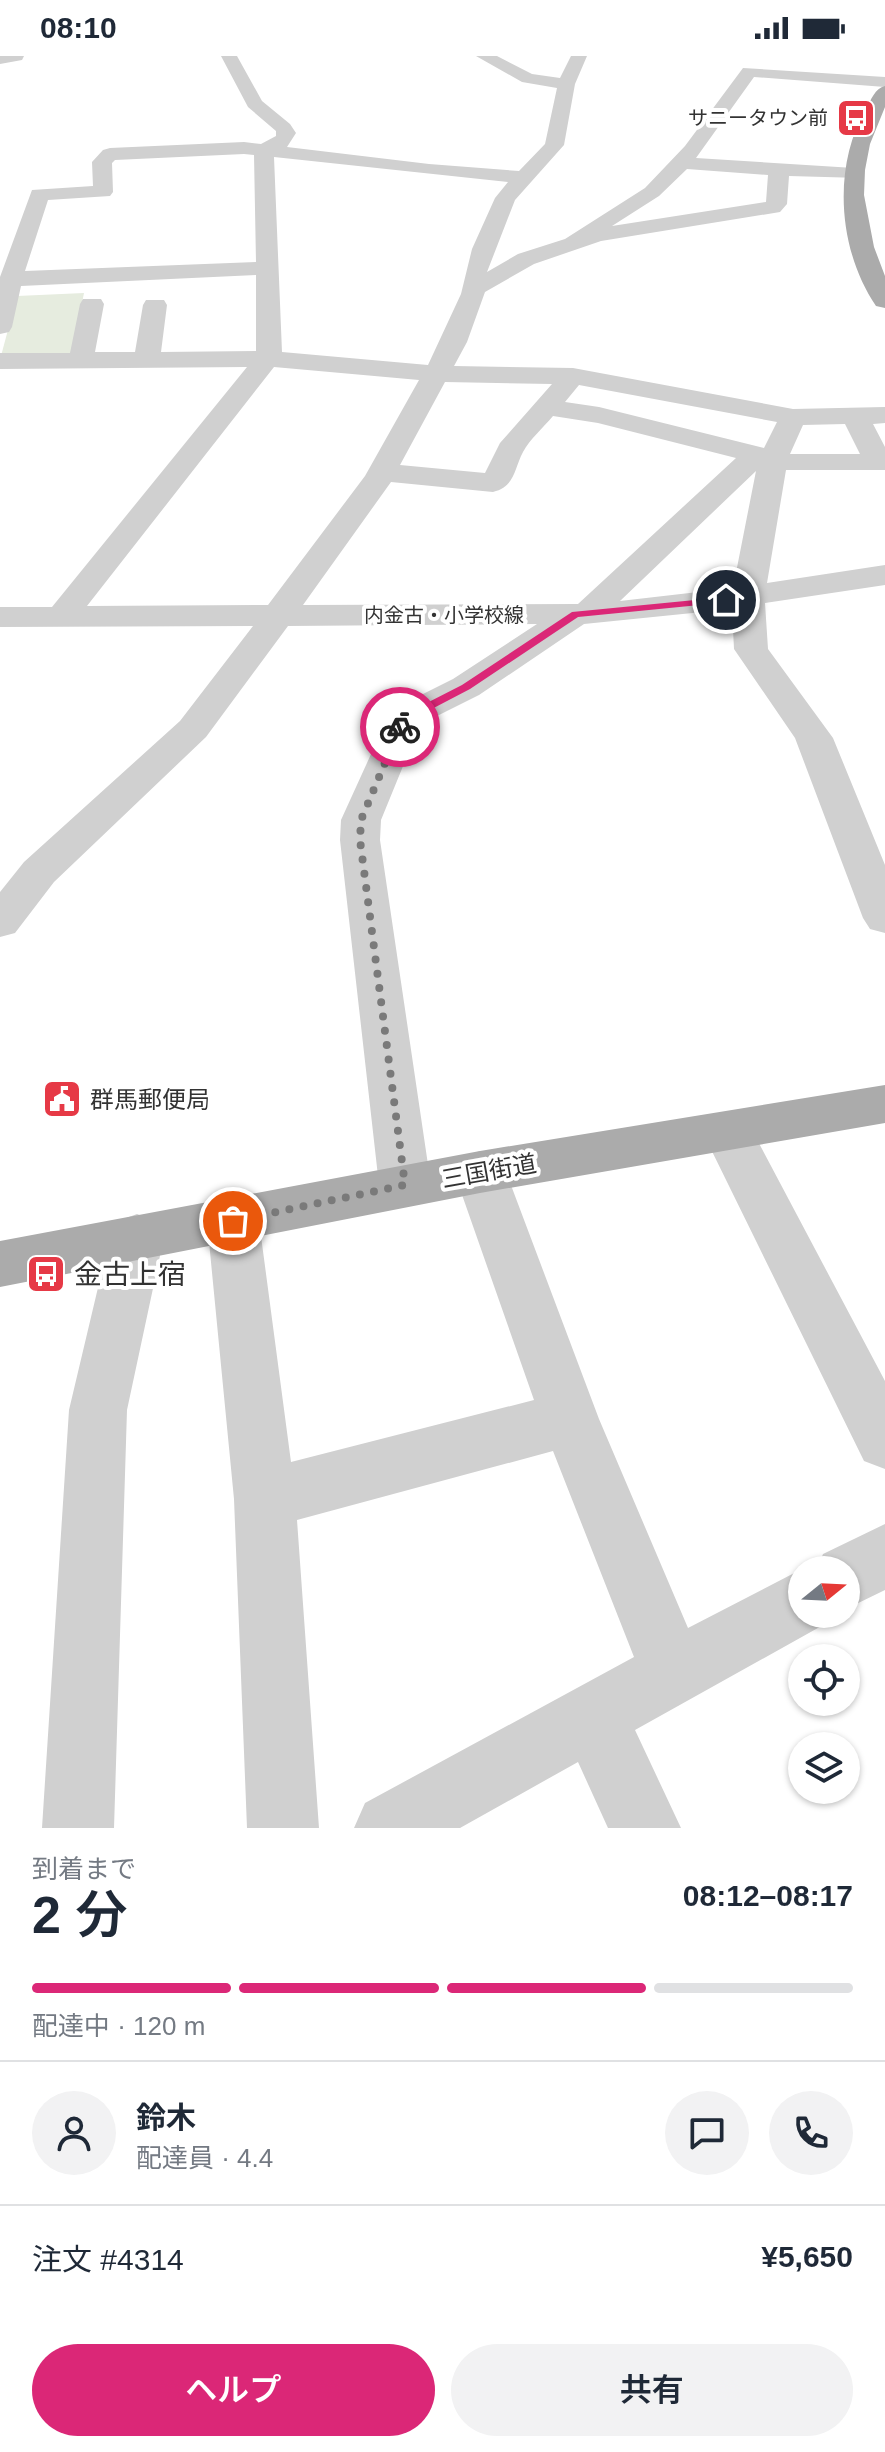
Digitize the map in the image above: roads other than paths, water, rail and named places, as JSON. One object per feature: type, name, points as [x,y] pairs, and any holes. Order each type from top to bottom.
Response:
[{"type":"main road","points":[[885,91],[861,132],[854,174],[856,224],[867,264],[885,301]]},
{"type":"main road","name":"三国街道","points":[[0,1264],[233,1221],[405,1185],[885,1104]]},
{"type":"street","points":[[0,59],[16,56]]},
{"type":"street","points":[[229,56],[255,104],[281,121],[285,130],[285,137],[279,146],[264,150]]},
{"type":"street","points":[[484,56],[528,78],[566,84]]},
{"type":"street","points":[[0,922],[39,872],[193,729],[382,472],[438,374],[474,289],[475,274],[505,198],[554,145],[566,84],[579,56]]},
{"type":"street","points":[[574,241],[651,193],[719,115],[749,72],[885,82]]},
{"type":"street","points":[[0,327],[11,279],[39,194],[103,192],[102,162],[105,157],[168,149],[226,147],[429,170],[523,177]]},
{"type":"street","points":[[61,617],[267,359],[270,348],[264,150]]},
{"type":"street","points":[[680,163],[854,174]]},
{"type":"street","points":[[705,187],[711,165]]},
{"type":"street","points":[[474,289],[526,259],[574,241],[772,207],[776,204],[779,169]]},
{"type":"street","points":[[651,193],[677,195]]},
{"type":"street","points":[[11,279],[267,268]]},
{"type":"street","points":[[81,360],[92,304]]},
{"type":"street","points":[[147,360],[155,305]]},
{"type":"street","points":[[0,361],[267,359],[438,374],[573,376],[793,417],[885,415]]},
{"type":"street","points":[[382,472],[493,483],[510,449],[573,376]]},
{"type":"street","points":[[546,407],[599,415],[793,463],[879,463],[855,416]]},
{"type":"street","points":[[405,1185],[360,840],[361,820],[400,727],[422,709],[466,687],[581,614],[765,456],[793,417]]},
{"type":"street","points":[[765,456],[748,596],[751,649],[814,738],[885,918]]},
{"type":"street","name":"内金古・小学校線","points":[[0,617],[581,614],[748,596],[885,575]]},
{"type":"street","points":[[727,1131],[885,1441]]},
{"type":"street","points":[[480,1172],[570,1419],[672,1670]]},
{"type":"street","points":[[233,1221],[265,1499],[283,1828]]},
{"type":"street","points":[[78,1828],[98,1410],[137,1237]]},
{"type":"street","points":[[265,1499],[570,1419]]},
{"type":"street","points":[[860,1569],[885,1556]]},
{"type":"street","points":[[390,1828],[788,1608]]},
{"type":"street","points":[[591,1715],[645,1828]]},
{"type":"place","name":"サニータウン前","points":[[856,118]]},
{"type":"place","name":"群馬郵便局","points":[[62,1099]]},
{"type":"place","name":"金古上宿","points":[[46,1274]]}]
